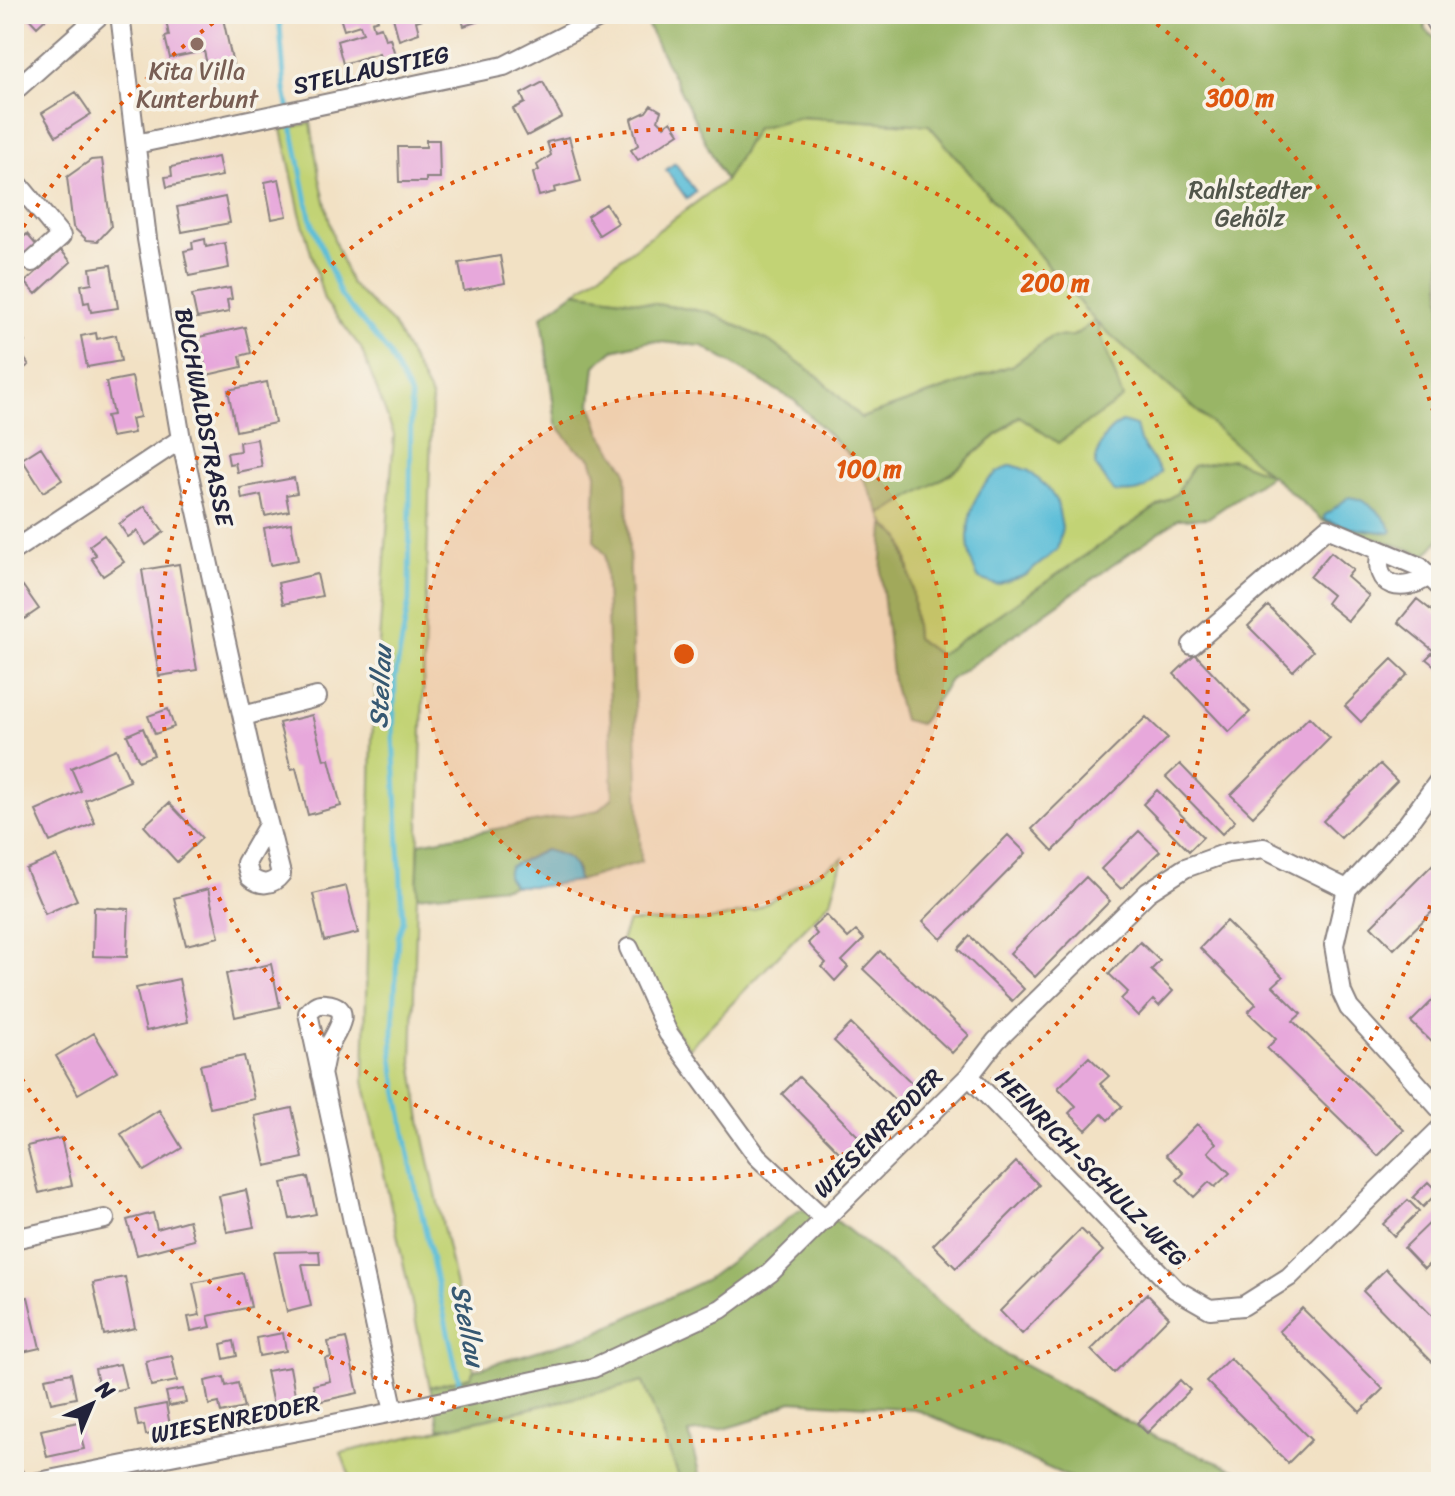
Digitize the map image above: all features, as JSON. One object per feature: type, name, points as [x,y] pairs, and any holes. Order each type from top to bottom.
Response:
[{"type":"street","points":[[14,91],[101,14]]},
{"type":"street","name":"BUCHWALDSTRASSE","points":[[120,14],[147,239],[181,439],[268,825]]},
{"type":"street","name":"STELLAUSTIEG","points":[[136,144],[504,66],[607,14]]},
{"type":"street","points":[[1435,14],[1441,31]]},
{"type":"street","points":[[14,179],[61,236],[32,262]]},
{"type":"street","points":[[14,550],[181,439]]},
{"type":"street","points":[[1192,645],[1327,528],[1420,567],[1435,582]]},
{"type":"street","points":[[1381,551],[1380,571],[1388,583],[1410,586],[1435,582]]},
{"type":"street","points":[[243,716],[317,697]]},
{"type":"street","points":[[1441,778],[1408,823],[1347,889],[1334,945],[1342,993],[1349,1008],[1441,1110]]},
{"type":"street","name":"WIESENREDDER","points":[[39,1482],[394,1412],[593,1368],[644,1346],[721,1309],[770,1273],[969,1076],[996,1041],[1148,892],[1185,868],[1227,853],[1264,848],[1347,889]]},
{"type":"street","points":[[629,948],[668,1033],[757,1156],[825,1220]]},
{"type":"street","points":[[321,1075],[394,1412]]},
{"type":"street","name":"HEINRICH-SCHULZ-WEG","points":[[969,1076],[1175,1289],[1210,1309],[1243,1306],[1289,1277],[1441,1128]]},
{"type":"street","points":[[14,1239],[105,1219]]},
{"type":"street","points":[[14,1476],[17,1482]]},
{"type":"green space","name":"Rahlstedter Gehölz","points":[[642,14],[1425,14],[1425,29],[1441,44],[1441,538],[1426,555],[1323,521],[1271,475],[1208,518],[1178,519],[950,680],[920,724],[903,720],[893,682],[881,575],[884,525],[901,538],[912,584],[916,638],[939,655],[1177,493],[1193,466],[1232,459],[1269,474],[1096,322],[1123,398],[1058,443],[1019,416],[952,473],[881,514],[855,461],[795,401],[702,346],[650,341],[613,350],[595,366],[591,404],[601,433],[626,470],[641,862],[578,881],[576,867],[545,850],[509,867],[507,876],[514,886],[417,896],[419,843],[599,810],[613,797],[605,555],[594,540],[596,474],[591,458],[575,448],[556,424],[542,316],[575,292],[709,312],[769,341],[819,377],[861,418],[1013,365],[1051,337],[1073,336],[1095,321],[929,125],[800,117],[756,128],[725,181]]},
{"type":"green space","points":[[800,117],[929,125],[1095,321],[1271,475],[1193,466],[1177,493],[939,655],[916,638],[904,545],[881,514],[952,473],[1020,416],[1095,322],[1073,336],[1051,337],[1013,365],[861,418],[819,377],[769,341],[709,312],[575,292],[725,181],[756,128]]},
{"type":"green space","points":[[311,123],[334,240],[351,284],[393,324],[432,398],[412,1061],[423,1133],[474,1370],[470,1377],[430,1387],[364,1081],[372,739],[394,435],[361,348],[324,300],[300,213],[282,129]]},
{"type":"green space","points":[[843,858],[831,901],[689,1048],[635,978],[620,943],[628,922],[707,921],[754,910]]},
{"type":"green space","points":[[801,1209],[838,1222],[1007,1356],[1157,1438],[1265,1482],[1080,1482],[915,1409],[791,1401],[754,1420],[723,1429],[689,1433],[701,1482],[681,1482],[643,1382],[440,1429],[430,1387],[470,1377],[474,1370],[596,1333],[707,1279]]},
{"type":"green space","points":[[643,1382],[681,1482],[352,1482],[341,1453]]},
{"type":"water","points":[[675,163],[696,192],[687,199],[666,170]]},
{"type":"water","points":[[1122,422],[1136,426],[1140,441],[1161,472],[1146,488],[1130,493],[1114,492],[1095,465],[1103,440],[1110,430]]},
{"type":"water","points":[[1012,465],[1029,471],[1047,487],[1057,502],[1062,528],[1057,550],[1026,575],[997,585],[979,579],[972,564],[968,530],[976,498],[985,484]]},
{"type":"water","points":[[1349,497],[1375,509],[1392,531],[1351,528],[1324,519]]},
{"type":"water","points":[[545,850],[569,859],[575,867],[578,881],[514,886],[507,876],[509,867]]},
{"type":"building","points":[[25,14],[51,14],[37,27]]},
{"type":"building","name":"Kita Villa Kunterbunt","points":[[183,14],[183,17],[222,14],[233,64],[208,69],[204,51],[170,58],[165,37],[169,36],[166,20],[170,19],[169,15]]},
{"type":"building","points":[[339,14],[376,14],[378,20],[372,22],[374,29],[381,27],[385,39],[390,38],[395,55],[381,60],[379,53],[343,64],[337,41],[363,33],[360,25],[344,30]]},
{"type":"building","points":[[392,14],[437,15],[416,21],[419,33],[399,40]]},
{"type":"building","points":[[460,14],[487,14],[488,18],[464,26]]},
{"type":"building","points":[[543,82],[562,117],[527,136],[513,109],[525,103],[521,94]]},
{"type":"building","points":[[76,92],[91,114],[56,136],[42,113]]},
{"type":"building","points":[[651,105],[661,111],[658,120],[664,126],[671,121],[679,133],[638,160],[631,150],[638,145],[631,119],[646,112]]},
{"type":"building","points":[[569,137],[581,181],[554,188],[555,192],[539,196],[533,173],[539,170],[537,165],[551,155],[547,142]]},
{"type":"building","points":[[426,140],[439,140],[440,178],[426,178],[426,182],[399,182],[398,147],[426,147]]},
{"type":"building","points":[[218,157],[222,176],[167,187],[165,177],[172,176],[171,167]]},
{"type":"building","points":[[102,159],[111,227],[98,241],[87,240],[73,227],[67,177],[91,160]]},
{"type":"building","points":[[279,179],[287,216],[272,219],[265,182]]},
{"type":"building","points":[[225,197],[230,223],[182,232],[177,207]]},
{"type":"building","points":[[606,204],[618,223],[599,235],[587,216]]},
{"type":"building","points":[[27,234],[37,246],[14,268],[14,246]]},
{"type":"building","points":[[205,239],[206,247],[225,243],[229,268],[189,276],[184,251],[193,249],[192,242]]},
{"type":"building","points":[[61,250],[71,262],[36,294],[25,282]]},
{"type":"building","points":[[500,256],[505,283],[464,291],[459,263]]},
{"type":"building","points":[[111,265],[118,308],[91,312],[89,302],[84,303],[81,285],[92,283],[90,268]]},
{"type":"building","points":[[230,288],[232,299],[227,300],[229,312],[197,318],[192,295]]},
{"type":"building","points":[[245,327],[251,353],[240,356],[242,367],[207,375],[199,337]]},
{"type":"building","points":[[17,331],[25,342],[17,348],[29,365],[17,373],[14,368],[14,333]]},
{"type":"building","points":[[96,333],[97,339],[116,335],[121,361],[87,367],[81,336]]},
{"type":"building","points":[[132,377],[140,417],[131,419],[134,433],[111,437],[106,416],[113,415],[106,382]]},
{"type":"building","points":[[267,382],[275,423],[236,431],[228,390]]},
{"type":"building","points":[[257,439],[262,467],[237,472],[235,463],[229,464],[227,453],[240,451],[239,442]]},
{"type":"building","points":[[41,447],[62,480],[43,492],[22,459]]},
{"type":"building","points":[[294,478],[297,493],[286,495],[289,511],[265,516],[261,495],[242,499],[240,488]]},
{"type":"building","points":[[145,506],[164,532],[146,545],[137,531],[128,537],[119,524]]},
{"type":"building","points":[[291,523],[298,560],[270,565],[264,528]]},
{"type":"building","points":[[104,535],[124,562],[103,576],[91,558],[96,555],[89,546]]},
{"type":"building","points":[[1331,552],[1353,570],[1347,577],[1369,596],[1348,621],[1326,603],[1332,595],[1310,577]]},
{"type":"building","points":[[179,564],[197,670],[159,676],[142,570]]},
{"type":"building","points":[[317,574],[322,596],[283,604],[278,583]]},
{"type":"building","points":[[23,586],[39,609],[20,622],[14,612],[14,592]]},
{"type":"building","points":[[1417,599],[1441,618],[1441,671],[1426,659],[1434,651],[1398,622]]},
{"type":"building","points":[[1268,606],[1313,651],[1293,671],[1248,626]]},
{"type":"building","points":[[1195,654],[1250,712],[1229,732],[1174,674]]},
{"type":"building","points":[[1392,659],[1408,674],[1361,722],[1345,706]]},
{"type":"building","points":[[168,709],[174,727],[155,734],[148,716]]},
{"type":"building","points":[[312,715],[324,760],[329,759],[341,806],[308,815],[296,768],[291,769],[279,723]]},
{"type":"building","points":[[1146,717],[1168,738],[1053,851],[1032,829]]},
{"type":"building","points":[[1309,717],[1330,738],[1253,816],[1231,795]]},
{"type":"building","points":[[143,728],[154,755],[139,761],[127,735]]},
{"type":"building","points":[[116,749],[130,781],[85,800],[95,823],[50,842],[36,811],[81,791],[71,768]]},
{"type":"building","points":[[1180,764],[1235,821],[1222,834],[1166,777]]},
{"type":"building","points":[[1380,764],[1397,781],[1341,838],[1323,821]]},
{"type":"building","points":[[1157,790],[1203,837],[1189,851],[1143,804]]},
{"type":"building","points":[[169,803],[202,838],[177,862],[144,826]]},
{"type":"building","points":[[1139,831],[1160,851],[1121,889],[1101,869]]},
{"type":"building","points":[[1008,835],[1026,853],[941,939],[923,921]]},
{"type":"building","points":[[57,856],[77,900],[45,914],[26,869]]},
{"type":"building","points":[[1441,856],[1441,903],[1394,949],[1371,926]]},
{"type":"building","points":[[1086,877],[1110,901],[1035,977],[1010,953]]},
{"type":"building","points":[[346,886],[358,933],[324,941],[313,894]]},
{"type":"building","points":[[208,889],[219,937],[186,945],[174,898]]},
{"type":"building","points":[[94,907],[129,909],[127,957],[93,956]]},
{"type":"building","points":[[826,915],[848,938],[856,931],[864,939],[842,961],[848,967],[835,981],[822,967],[826,963],[808,943],[817,934],[812,928]]},
{"type":"building","points":[[1226,921],[1283,977],[1273,986],[1301,1014],[1293,1021],[1404,1130],[1378,1156],[1267,1048],[1276,1039],[1248,1012],[1256,1004],[1200,948]]},
{"type":"building","points":[[970,936],[1024,989],[1012,1001],[958,949]]},
{"type":"building","points":[[1140,942],[1160,961],[1151,970],[1173,991],[1159,1006],[1153,1000],[1138,1016],[1121,999],[1128,992],[1109,974]]},
{"type":"building","points":[[880,951],[969,1035],[952,1053],[863,969]]},
{"type":"building","points":[[271,964],[280,1007],[235,1017],[226,974]]},
{"type":"building","points":[[179,979],[188,1022],[146,1031],[136,988]]},
{"type":"building","points":[[1441,992],[1441,1039],[1435,1045],[1411,1022]]},
{"type":"building","points":[[851,1024],[917,1088],[900,1105],[834,1041]]},
{"type":"building","points":[[94,1033],[117,1071],[78,1094],[56,1056]]},
{"type":"building","points":[[244,1056],[254,1099],[210,1108],[200,1065]]},
{"type":"building","points":[[1089,1057],[1109,1076],[1100,1084],[1122,1106],[1108,1120],[1102,1114],[1086,1130],[1069,1113],[1076,1106],[1058,1088]]},
{"type":"building","points":[[799,1077],[864,1142],[846,1159],[782,1094]]},
{"type":"building","points":[[292,1108],[303,1158],[266,1166],[255,1116]]},
{"type":"building","points":[[159,1110],[182,1148],[144,1171],[121,1134]]},
{"type":"building","points":[[1197,1124],[1216,1143],[1208,1152],[1230,1173],[1215,1187],[1209,1182],[1194,1197],[1177,1180],[1184,1173],[1166,1155]]},
{"type":"building","points":[[61,1138],[72,1185],[39,1193],[27,1146]]},
{"type":"building","points":[[1016,1162],[1039,1185],[956,1268],[933,1245]]},
{"type":"building","points":[[308,1177],[316,1214],[290,1219],[282,1183]]},
{"type":"building","points":[[1428,1182],[1438,1192],[1423,1207],[1413,1197]]},
{"type":"building","points":[[246,1190],[254,1227],[227,1232],[219,1196]]},
{"type":"building","points":[[1408,1200],[1419,1211],[1394,1236],[1383,1224]]},
{"type":"building","points":[[1441,1212],[1441,1253],[1424,1269],[1404,1248]]},
{"type":"building","points":[[153,1213],[157,1229],[189,1220],[194,1240],[137,1255],[127,1220]]},
{"type":"building","points":[[1081,1229],[1103,1251],[1022,1334],[1000,1311]]},
{"type":"building","points":[[319,1251],[320,1264],[302,1264],[311,1306],[287,1312],[274,1252]]},
{"type":"building","points":[[1386,1269],[1441,1325],[1441,1371],[1363,1291]]},
{"type":"building","points":[[243,1273],[251,1307],[208,1316],[211,1327],[191,1331],[188,1317],[200,1315],[193,1283]]},
{"type":"building","points":[[125,1277],[135,1328],[104,1335],[93,1283]]},
{"type":"building","points":[[1147,1294],[1169,1317],[1114,1373],[1091,1350]]},
{"type":"building","points":[[28,1297],[40,1348],[14,1354],[14,1300]]},
{"type":"building","points":[[1302,1308],[1383,1389],[1360,1412],[1279,1331]]},
{"type":"building","points":[[283,1333],[286,1351],[259,1356],[256,1338]]},
{"type":"building","points":[[346,1338],[358,1393],[317,1402],[313,1385],[330,1381],[325,1359],[331,1357],[328,1342]]},
{"type":"building","points":[[234,1341],[237,1356],[224,1359],[221,1344]]},
{"type":"building","points":[[172,1356],[177,1381],[151,1386],[146,1361]]},
{"type":"building","points":[[1230,1358],[1311,1440],[1288,1463],[1206,1381]]},
{"type":"building","points":[[120,1364],[126,1388],[100,1394],[95,1369]]},
{"type":"building","points":[[290,1367],[297,1406],[274,1410],[266,1371]]},
{"type":"building","points":[[71,1373],[76,1398],[51,1403],[45,1378]]},
{"type":"building","points":[[224,1377],[226,1386],[238,1383],[244,1408],[221,1413],[219,1403],[209,1405],[205,1381]]},
{"type":"building","points":[[1180,1380],[1190,1390],[1147,1433],[1137,1423]]},
{"type":"building","points":[[183,1389],[186,1403],[169,1406],[166,1392]]},
{"type":"building","points":[[166,1404],[171,1431],[146,1435],[144,1425],[138,1426],[135,1410]]},
{"type":"building","points":[[78,1422],[84,1449],[47,1457],[41,1430]]},
{"type":"waterway","name":"Stellau","points":[[279,14],[285,90],[310,217],[341,296],[388,352],[411,397],[409,601],[395,679],[393,735],[403,921],[398,937],[392,1049],[410,1161],[460,1386]]},
{"type":"place","name":"Kita Villa Kunterbunt","points":[[197,44]]}]
